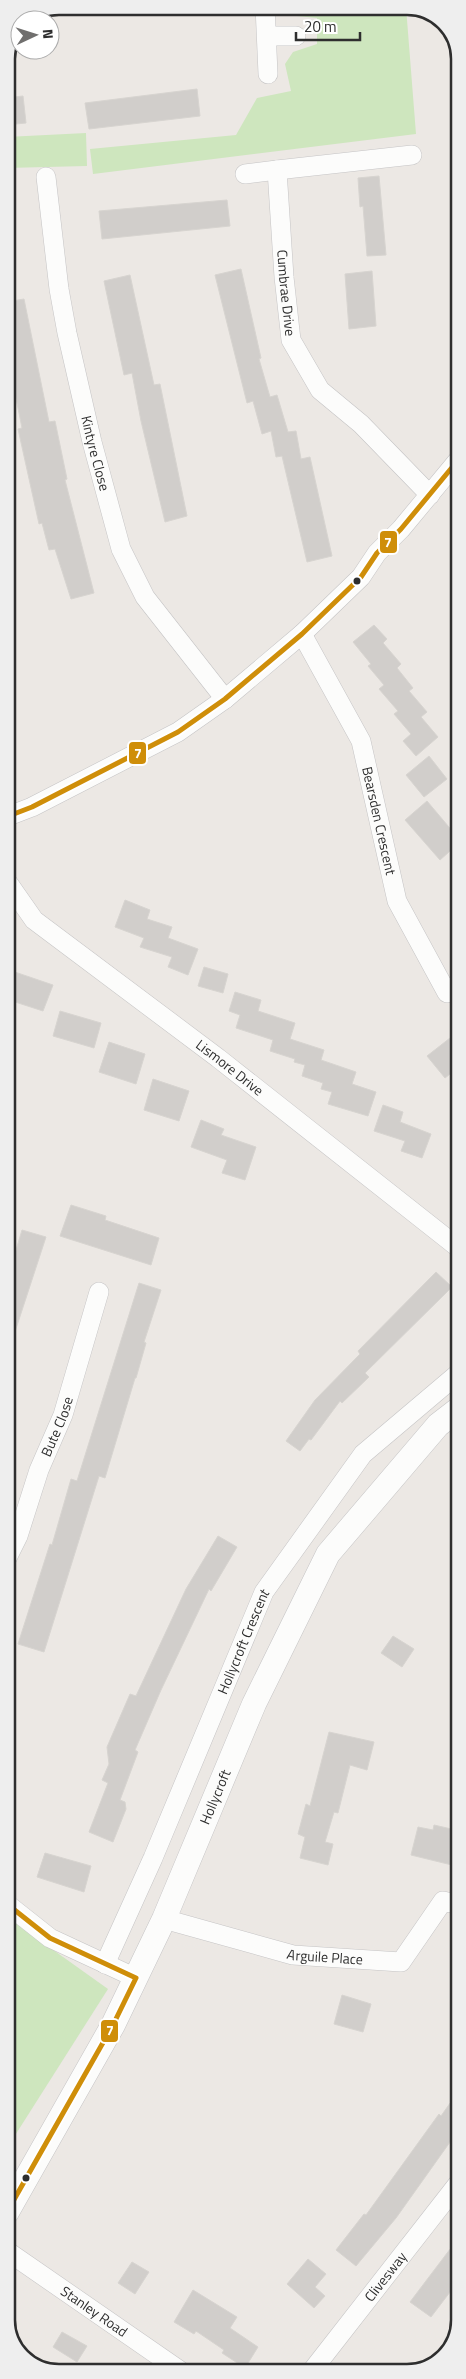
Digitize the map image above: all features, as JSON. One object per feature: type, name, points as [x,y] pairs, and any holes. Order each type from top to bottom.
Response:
[{"type":"street","points":[[266,15],[268,74]]},
{"type":"street","points":[[268,36],[296,36]]},
{"type":"street","points":[[245,174],[412,156]]},
{"type":"street","name":"Cumbrae Drive","points":[[277,170],[284,276],[291,340],[320,390],[361,424],[430,495]]},
{"type":"street","name":"Kintyre Close","points":[[46,177],[67,333],[92,442],[121,549],[145,597],[225,699]]},
{"type":"street","points":[[15,813],[32,807],[178,732],[225,699],[302,634],[361,578],[377,553],[451,469]]},
{"type":"street","name":"Bearsden Crescent","points":[[302,634],[361,742],[397,901],[447,994],[451,991]]},
{"type":"street","name":"Lismore Drive","points":[[15,893],[34,920],[218,1058],[451,1242]]},
{"type":"street","name":"Bute Close","points":[[15,1542],[39,1470],[63,1415],[99,1292]]},
{"type":"street","name":"Hollycroft Crescent","points":[[105,1964],[157,1850],[264,1592],[363,1454],[451,1380]]},
{"type":"street","name":"Hollycroft","points":[[15,2198],[113,2025],[136,1978],[164,1919],[254,1704],[328,1554],[438,1425],[451,1415]]},
{"type":"street","name":"Arguile Place","points":[[164,1919],[293,1955],[401,1962],[443,1901],[451,1903]]},
{"type":"street","points":[[15,1910],[50,1938],[136,1978]]},
{"type":"street","name":"Clivesway","points":[[317,2364],[451,2193]]},
{"type":"street","name":"Stanley Road","points":[[15,2257],[170,2364]]},
{"type":"green space","points":[[407,15],[416,134],[93,174],[90,149],[236,135],[257,98],[291,91],[285,64],[293,52],[317,44],[317,18],[297,16]]},
{"type":"green space","points":[[86,133],[87,166],[15,168],[15,137]]},
{"type":"green space","points":[[15,1923],[108,1989],[15,2135]]},
{"type":"building","points":[[197,89],[200,116],[89,129],[85,103]]},
{"type":"building","points":[[23,96],[26,123],[15,124],[15,97]]},
{"type":"building","points":[[379,176],[386,255],[367,256],[363,206],[360,207],[358,178]]},
{"type":"building","points":[[227,200],[230,226],[102,239],[99,211]]},
{"type":"building","points":[[241,269],[261,358],[259,359],[270,397],[277,395],[288,432],[296,431],[301,459],[310,457],[332,556],[307,562],[282,456],[276,457],[271,431],[262,434],[253,401],[247,403],[215,275]]},
{"type":"building","points":[[372,271],[376,326],[349,329],[345,274]]},
{"type":"building","points":[[130,275],[154,385],[160,384],[187,516],[165,522],[141,421],[132,373],[124,375],[104,281]]},
{"type":"building","points":[[24,299],[49,422],[55,421],[67,479],[65,480],[94,593],[71,599],[55,549],[49,550],[42,523],[39,524],[18,429],[22,428],[15,393],[15,300]]},
{"type":"building","points":[[374,625],[387,639],[383,643],[401,664],[397,668],[413,688],[409,691],[427,712],[421,717],[438,737],[416,756],[403,741],[411,734],[394,714],[398,711],[379,689],[384,685],[368,666],[371,664],[353,642]]},
{"type":"building","points":[[429,756],[447,779],[424,797],[406,775]]},
{"type":"building","points":[[427,801],[451,830],[451,850],[440,860],[405,820]]},
{"type":"building","points":[[125,900],[150,910],[147,919],[172,927],[168,938],[198,949],[188,975],[168,967],[172,957],[140,947],[144,938],[115,927]]},
{"type":"building","points":[[204,967],[228,974],[223,993],[198,986]]},
{"type":"building","points":[[15,972],[53,985],[43,1011],[15,1002]]},
{"type":"building","points":[[235,992],[261,1000],[258,1011],[295,1023],[290,1039],[324,1050],[321,1060],[356,1072],[352,1084],[376,1092],[368,1116],[328,1104],[332,1092],[321,1089],[323,1083],[302,1076],[305,1065],[294,1062],[295,1059],[270,1051],[273,1040],[236,1028],[240,1015],[229,1011]]},
{"type":"building","points":[[60,1011],[101,1023],[94,1048],[53,1036]]},
{"type":"building","points":[[451,1037],[451,1073],[445,1078],[427,1056]]},
{"type":"building","points":[[109,1042],[145,1054],[136,1084],[99,1072]]},
{"type":"building","points":[[153,1079],[189,1091],[179,1121],[144,1110]]},
{"type":"building","points":[[383,1105],[403,1112],[400,1122],[431,1134],[422,1158],[401,1151],[405,1141],[374,1131]]},
{"type":"building","points":[[201,1120],[224,1129],[221,1135],[256,1147],[245,1180],[222,1173],[227,1160],[191,1147]]},
{"type":"building","points":[[71,1205],[106,1216],[105,1220],[159,1238],[151,1265],[60,1236]]},
{"type":"building","points":[[22,1230],[46,1237],[15,1332],[15,1253]]},
{"type":"building","points":[[436,1272],[451,1286],[365,1373],[369,1377],[342,1403],[340,1401],[311,1440],[309,1439],[300,1451],[286,1441],[315,1400],[360,1354],[358,1351]]},
{"type":"building","points":[[139,1283],[161,1290],[105,1478],[99,1476],[44,1652],[18,1644],[50,1544],[52,1545],[71,1479],[77,1481]]},
{"type":"building","points":[[218,1536],[237,1547],[211,1591],[209,1589],[135,1750],[138,1752],[120,1800],[125,1802],[126,1809],[113,1842],[89,1832],[108,1783],[102,1780],[109,1764],[107,1747],[130,1694],[136,1696],[186,1589]]},
{"type":"building","points":[[393,1636],[414,1649],[402,1667],[381,1653]]},
{"type":"building","points":[[329,1732],[374,1742],[367,1770],[350,1765],[338,1813],[334,1812],[325,1842],[333,1844],[328,1865],[300,1858],[305,1837],[298,1834],[306,1804],[310,1806]]},
{"type":"building","points":[[434,1825],[451,1829],[451,1865],[411,1855],[418,1827],[433,1830]]},
{"type":"building","points":[[45,1853],[91,1866],[84,1892],[37,1877]]},
{"type":"building","points":[[342,1995],[371,2004],[363,2032],[334,2024]]},
{"type":"building","points":[[451,2102],[451,2141],[396,2218],[356,2266],[336,2250],[364,2214],[366,2215],[439,2114],[441,2116]]},
{"type":"building","points":[[451,2248],[451,2291],[431,2317],[410,2302]]},
{"type":"building","points":[[308,2259],[326,2274],[315,2287],[325,2296],[314,2308],[287,2284]]},
{"type":"building","points":[[132,2262],[149,2272],[135,2294],[118,2283]]},
{"type":"building","points":[[193,2290],[237,2317],[230,2328],[258,2347],[247,2364],[239,2364],[222,2353],[224,2350],[196,2331],[194,2334],[174,2322]]},
{"type":"building","points":[[62,2332],[87,2346],[77,2362],[53,2347]]},
{"type":"transit line","name":"7","points":[[15,814],[32,807],[178,732],[225,699],[302,634],[361,577],[377,553],[401,529],[451,469]]},
{"type":"transit line","name":"7","points":[[15,1910],[50,1938],[136,1978],[113,2025],[15,2198]]}]
